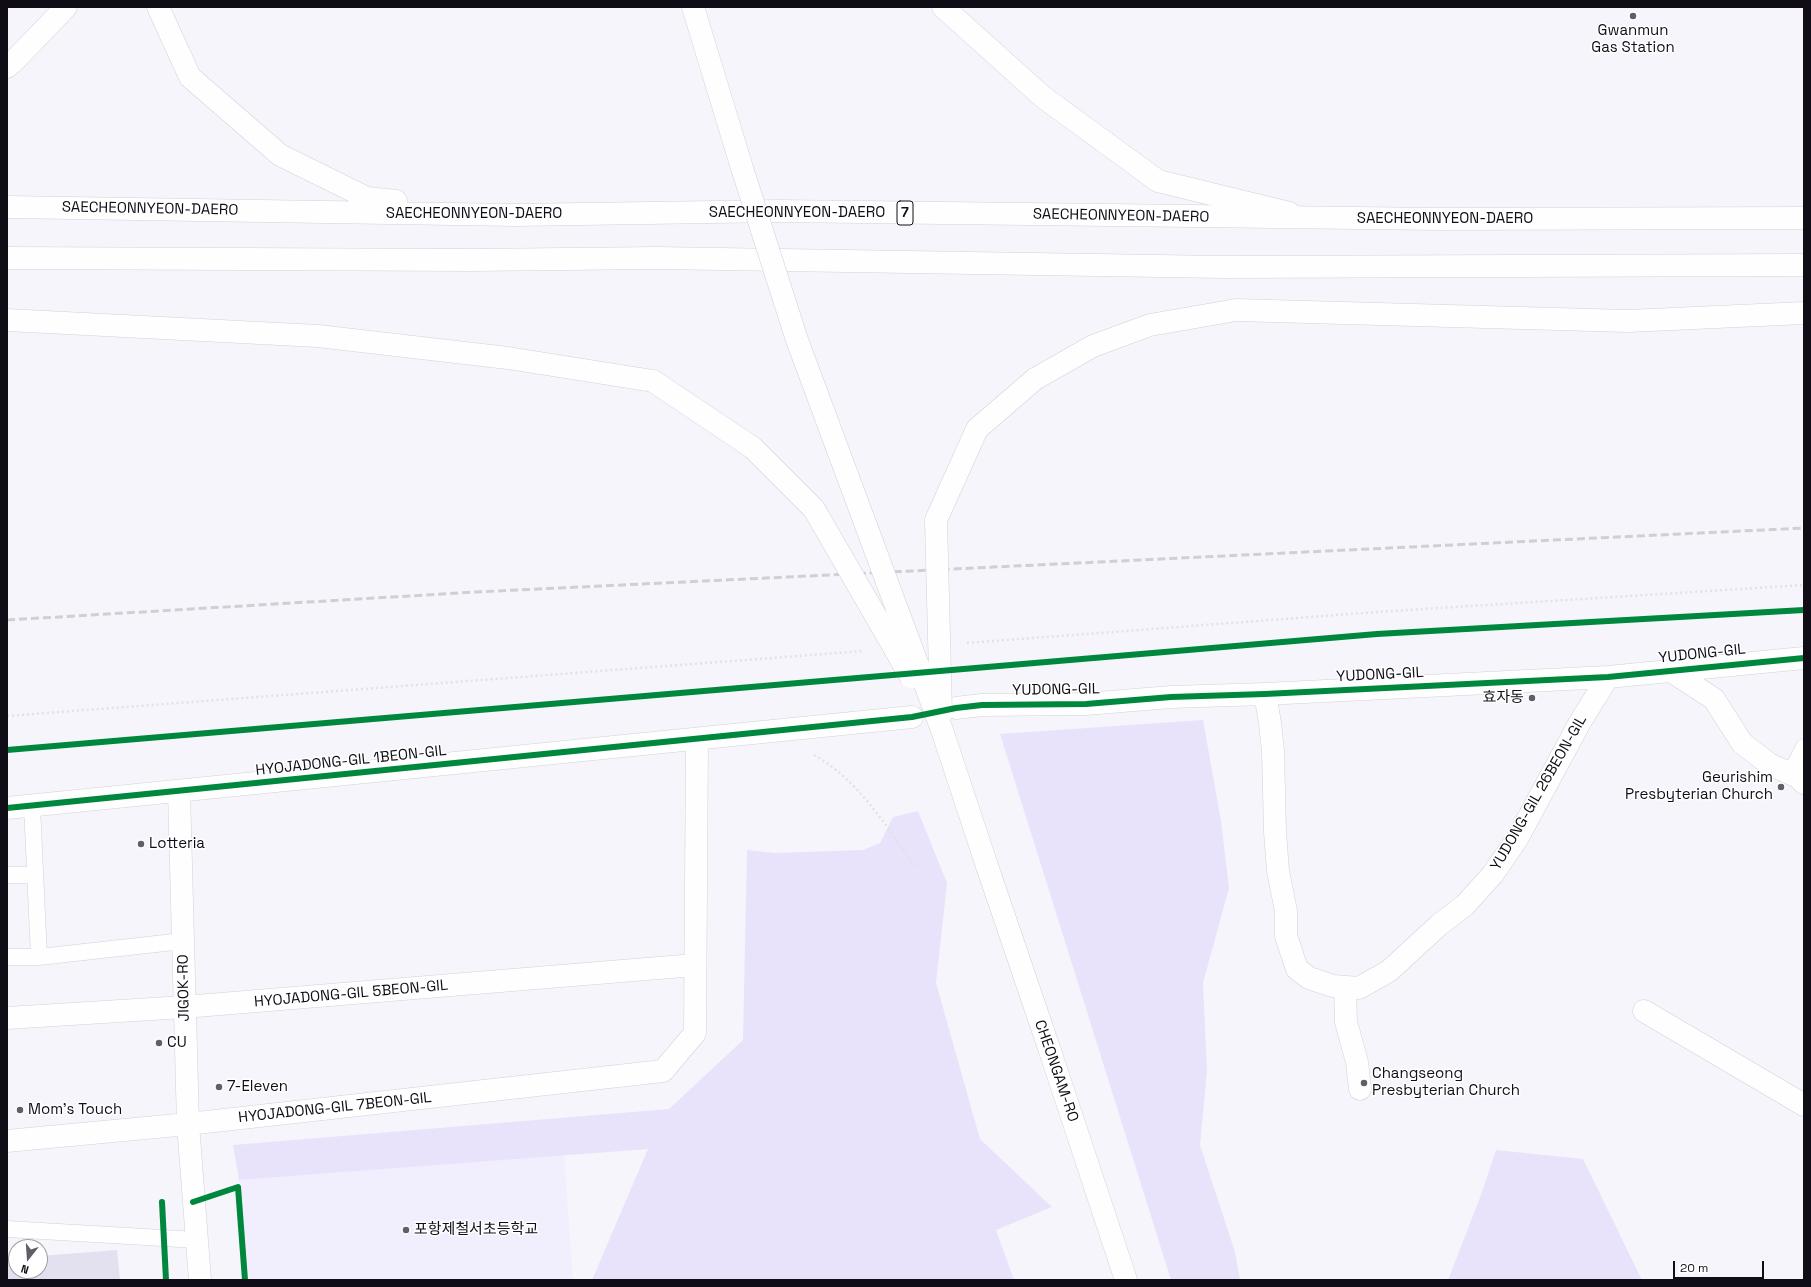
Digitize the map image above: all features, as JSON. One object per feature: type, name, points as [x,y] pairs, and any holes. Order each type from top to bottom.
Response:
[{"type":"main road","points":[[7,67],[66,7]]},
{"type":"main road","points":[[158,7],[190,77],[280,155],[367,198],[516,215]]},
{"type":"main road","points":[[693,7],[742,168],[797,340],[942,730]]},
{"type":"main road","points":[[943,7],[1043,97],[1158,181],[1310,218]]},
{"type":"main road","name":"SAECHEONNYEON-DAERO","points":[[7,207],[516,215],[779,212],[1439,220],[1804,218]]},
{"type":"main road","points":[[7,258],[456,260],[657,258],[1223,267],[1804,265]]},
{"type":"main road","points":[[942,730],[936,520],[976,429],[1035,379],[1093,346],[1150,324],[1236,310],[1628,321],[1804,314]]},
{"type":"main road","points":[[7,320],[318,336],[508,358],[653,381],[753,448],[814,509],[942,730]]},
{"type":"main road","name":"YUDONG-GIL","points":[[956,708],[989,705],[1086,704],[1171,697],[1265,694],[1608,677],[1804,658]]},
{"type":"main road","points":[[1671,671],[1714,700],[1742,743],[1769,764],[1797,778]]},
{"type":"main road","name":"YUDONG-GIL 26BEON-GIL","points":[[1265,694],[1273,751],[1275,832],[1278,871],[1286,911],[1286,936],[1297,968],[1309,978],[1333,986],[1359,988],[1389,971],[1439,925],[1465,905],[1493,874],[1517,839],[1579,724],[1608,677]]},
{"type":"main road","points":[[695,965],[697,739],[912,718]]},
{"type":"main road","name":"CHEONGAM-RO","points":[[942,730],[1126,1280]]},
{"type":"main road","name":"HYOJADONG-GIL 1BEON-GIL","points":[[7,808],[697,739]]},
{"type":"main road","name":"JIGOK-RO","points":[[178,791],[188,1124],[200,1280]]},
{"type":"main road","name":"HYOJADONG-GIL 5BEON-GIL","points":[[7,1018],[184,1007],[695,965]]},
{"type":"main road","name":"HYOJADONG-GIL 7BEON-GIL","points":[[7,1141],[188,1124],[663,1071],[695,1033],[695,965]]},
{"type":"main road","points":[[1345,988],[1346,1022],[1357,1062],[1360,1089]]},
{"type":"main road","points":[[1644,1011],[1804,1105]]},
{"type":"lane","points":[[1797,778],[1804,747]]},
{"type":"lane","points":[[32,806],[39,957]]},
{"type":"lane","points":[[7,875],[34,875]]},
{"type":"lane","points":[[7,957],[39,957],[183,941]]},
{"type":"lane","points":[[7,1229],[196,1240]]},
{"type":"path","points":[[790,730],[797,745],[830,764],[866,800],[916,869]]},
{"type":"shaded area","points":[[1203,720],[1221,821],[1229,888],[1203,983],[1207,1071],[1200,1145],[1235,1252],[1240,1280],[1171,1280],[1000,734]]},
{"type":"shaded area","points":[[918,811],[947,883],[936,983],[980,1139],[1052,1207],[996,1230],[1014,1280],[592,1280],[648,1149],[239,1180],[233,1145],[669,1109],[743,1040],[747,850],[775,853],[863,850],[880,843],[893,817]]},
{"type":"shaded area","points":[[1496,1150],[1583,1159],[1642,1280],[1448,1280],[1481,1195]]},
{"type":"shaded area","name":"포항제철서초등학교","points":[[564,1155],[573,1280],[249,1280],[239,1180]]},
{"type":"building","points":[[117,1250],[120,1280],[7,1280],[7,1258],[8,1279],[48,1279],[48,1255]]},
{"type":"railway","points":[[7,620],[476,592],[1804,528]]},
{"type":"cycle path","points":[[7,750],[1377,634],[1804,610]]},
{"type":"cycle path","points":[[7,808],[912,717],[956,708],[982,705],[1086,704],[1171,697],[1265,694],[1608,677],[1804,658]]},
{"type":"cycle path","points":[[193,1202],[238,1187],[245,1280]]},
{"type":"cycle path","points":[[162,1202],[166,1280]]},
{"type":"place","name":"Gwanmun Gas Station","points":[[1633,16]]},
{"type":"place","name":"효자동","points":[[1532,698]]},
{"type":"place","name":"Geurishim Presbyterian Church","points":[[1781,787]]},
{"type":"place","name":"Lotteria","points":[[141,844]]},
{"type":"place","name":"CU","points":[[159,1043]]},
{"type":"place","name":"Changseong Presbyterian Church","points":[[1364,1083]]},
{"type":"place","name":"7-Eleven","points":[[219,1087]]},
{"type":"place","name":"Mom's Touch","points":[[20,1110]]},
{"type":"place","name":"포항제철서초등학교","points":[[406,1230]]}]
